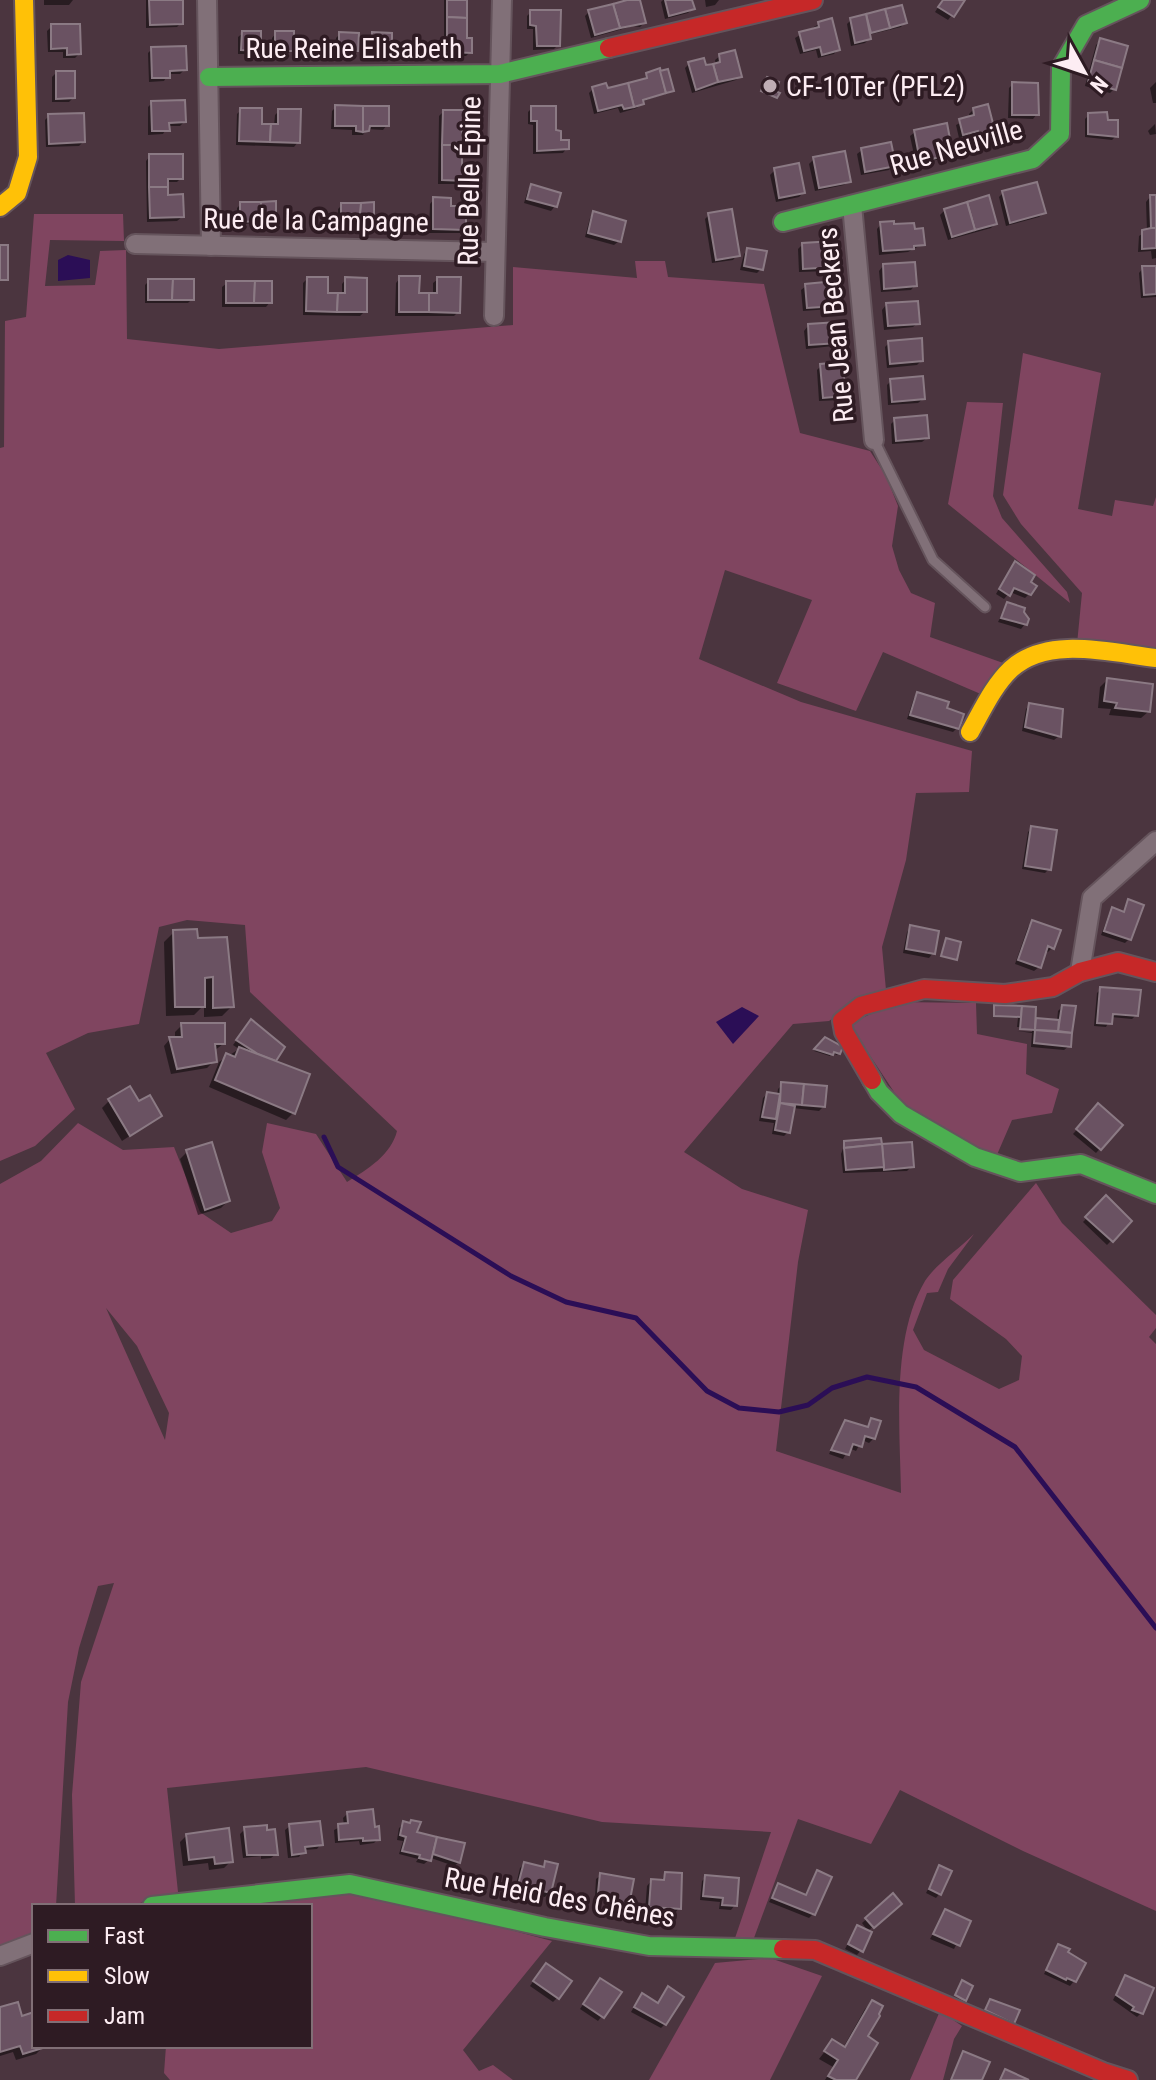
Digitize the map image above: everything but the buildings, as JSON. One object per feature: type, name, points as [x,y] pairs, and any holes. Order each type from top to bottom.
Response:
[{"type":"street","points":[[0,207],[17,193],[28,157],[24,0]]},
{"type":"street","points":[[207,0],[211,246]]},
{"type":"street","name":"Rue Belle Épine","points":[[494,316],[502,0]]},
{"type":"street","name":"Rue Reine Elisabeth","points":[[209,77],[500,74],[813,0]]},
{"type":"street","name":"Rue Neuville","points":[[783,222],[1033,159],[1060,134],[1061,68],[1086,25],[1140,0]]},
{"type":"street","name":"Rue Jean Beckers","points":[[852,205],[874,440]]},
{"type":"street","name":"Rue de la Campagne","points":[[135,244],[495,252]]},
{"type":"street","points":[[970,732],[1014,666],[1043,651],[1076,650],[1156,658]]},
{"type":"street","points":[[1080,972],[1092,898],[1156,841]]},
{"type":"street","points":[[1156,972],[1118,962],[1080,972],[1053,987],[1005,994],[924,989],[861,1006],[842,1021],[844,1032],[879,1092],[901,1114],[975,1157],[1020,1172],[1081,1164],[1156,1194]]},
{"type":"street","name":"Rue Heid des Chênes","points":[[170,1904],[350,1884],[545,1927],[649,1946],[815,1950],[1128,2080]]},
{"type":"street","points":[[0,1956],[32,1944]]},
{"type":"lane","points":[[874,440],[933,560],[985,607]]},
{"type":"shaded area","points":[[34,214],[123,214],[124,241],[50,240],[45,286],[95,285],[100,251],[126,250],[127,339],[219,349],[513,325],[513,267],[637,278],[635,261],[665,261],[668,277],[764,284],[800,433],[870,451],[886,476],[898,506],[892,546],[899,570],[911,593],[935,603],[930,637],[1006,664],[983,695],[883,652],[856,711],[777,683],[812,600],[725,570],[699,659],[801,702],[972,751],[969,792],[916,793],[906,860],[882,947],[886,990],[864,998],[829,1021],[793,1024],[684,1152],[742,1189],[808,1210],[798,1262],[776,1451],[901,1493],[900,1384],[902,1356],[914,1304],[930,1275],[974,1234],[948,1269],[938,1292],[927,1293],[913,1330],[924,1350],[999,1389],[1019,1380],[1022,1356],[1006,1339],[950,1299],[953,1280],[1036,1183],[1062,1223],[1156,1315],[1156,1328],[1149,1337],[1156,1344],[1156,1911],[1023,1851],[900,1790],[871,1844],[798,1819],[751,1946],[733,1944],[771,1832],[602,1822],[366,1767],[167,1788],[178,1892],[137,1904],[75,1904],[72,1795],[81,1682],[114,1583],[98,1586],[79,1648],[68,1702],[56,1904],[32,1904],[32,1936],[0,1947],[0,1184],[41,1161],[78,1123],[123,1150],[174,1147],[200,1212],[231,1233],[272,1221],[280,1208],[262,1152],[267,1123],[316,1134],[347,1182],[384,1154],[397,1131],[250,992],[245,925],[187,920],[159,927],[139,1024],[88,1033],[46,1053],[75,1109],[35,1146],[0,1161],[0,448],[4,447],[5,321],[26,317]],"holes":[[[106,1308],[137,1346],[169,1413],[165,1440]]]},
{"type":"shaded area","points":[[68,255],[90,260],[90,278],[58,281],[58,260]]},
{"type":"shaded area","points":[[1023,353],[1101,373],[1078,509],[1112,516],[1115,500],[1153,506],[1156,497],[1156,651],[1077,644],[1082,593],[1021,524],[1003,495]]},
{"type":"shaded area","points":[[967,402],[1003,403],[993,496],[1002,518],[1067,592],[1070,603],[948,504]]},
{"type":"shaded area","points":[[897,1002],[976,1003],[977,1034],[1027,1044],[1026,1074],[1059,1089],[1052,1113],[1012,1120],[996,1157],[906,1110],[849,1024]]},
{"type":"shaded area","points":[[742,1007],[759,1016],[733,1044],[716,1022]]},
{"type":"shaded area","points":[[365,1891],[552,1941],[463,2050],[479,2071],[493,2065],[513,2080],[170,2080],[164,2073],[166,2048],[312,2048],[312,1904],[212,1904]]},
{"type":"shaded area","points":[[770,1958],[822,1976],[770,2080],[649,2080],[715,1963]]},
{"type":"shaded area","points":[[940,2011],[962,2026],[954,2039],[943,2080],[910,2080]]},
{"type":"waterway","points":[[324,1137],[338,1167],[511,1276],[566,1302],[636,1318],[707,1391],[739,1408],[779,1412],[808,1405],[832,1388],[867,1377],[916,1387],[1015,1447],[1156,1628]]},
{"type":"traffic: fast","points":[[783,222],[1033,159],[1060,134],[1061,68],[1086,25],[1140,0]]},
{"type":"traffic: fast","points":[[209,77],[500,74],[609,48]]},
{"type":"traffic: fast","points":[[872,1080],[879,1092],[901,1114],[975,1157],[1020,1172],[1081,1164],[1156,1194]]},
{"type":"traffic: fast","points":[[170,1904],[350,1884],[545,1927],[649,1946],[783,1949]]},
{"type":"traffic: slow","points":[[0,207],[17,193],[28,157],[24,0]]},
{"type":"traffic: slow","points":[[970,732],[988,699],[1011,669],[1043,652],[1101,650],[1156,658]]},
{"type":"traffic: jam","points":[[609,48],[813,0]]},
{"type":"traffic: jam","points":[[872,1080],[844,1032],[842,1021],[861,1006],[924,989],[1005,994],[1053,987],[1080,972],[1118,962],[1156,972]]},
{"type":"traffic: jam","points":[[783,1949],[815,1950],[1128,2080]]},
{"type":"place","name":"CF-10Ter (PFL2)","points":[[770,86]]}]
